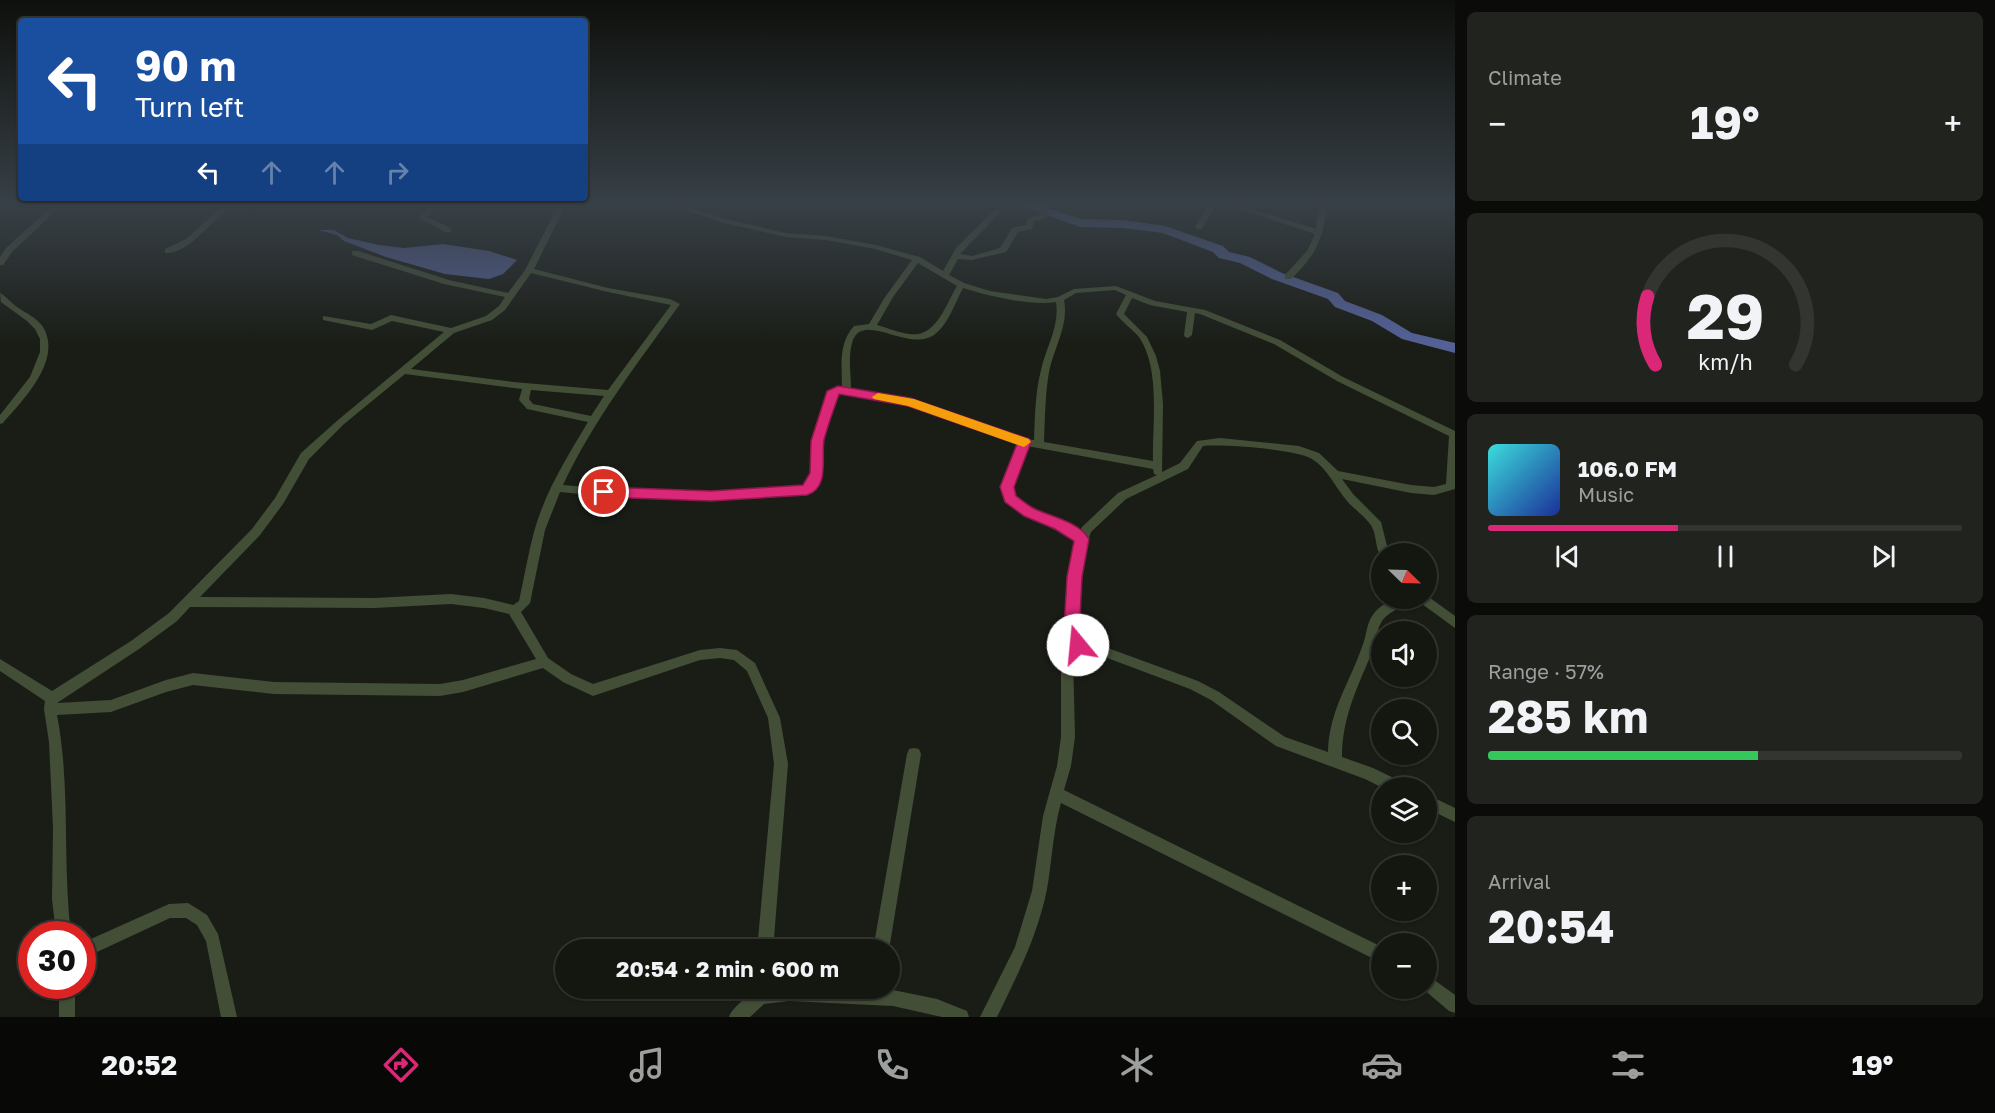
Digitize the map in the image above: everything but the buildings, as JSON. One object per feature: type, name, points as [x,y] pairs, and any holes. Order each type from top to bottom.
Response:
[{"type":"street","points":[[0,263],[10,249]]},
{"type":"street","points":[[51,704],[158,630],[189,602],[267,519],[300,464],[314,446],[451,331],[489,318],[502,308],[529,270],[540,249]]},
{"type":"street","points":[[879,249],[917,260],[961,285],[1031,300],[1060,299],[1074,291],[1116,288],[1153,303],[1202,312],[1258,334],[1340,379],[1454,435],[1452,486],[1443,490],[1411,489],[1339,475],[1331,471]]},
{"type":"street","points":[[945,275],[961,249]]},
{"type":"street","points":[[956,256],[972,258],[1003,249]]},
{"type":"street","points":[[1288,277],[1303,263],[1312,249]]},
{"type":"street","points":[[355,253],[447,282],[510,296]]},
{"type":"street","points":[[872,326],[889,297],[917,260]]},
{"type":"street","points":[[189,602],[386,603],[451,599],[484,603],[513,610],[524,603],[540,530],[567,465],[610,393],[676,304],[529,270]]},
{"type":"street","points":[[846,391],[847,348],[850,336],[861,326],[872,326],[902,336],[925,336],[932,332],[945,314],[961,285]]},
{"type":"street","points":[[1130,294],[1120,314],[1146,342],[1154,365],[1158,472]]},
{"type":"street","points":[[0,295],[9,307],[39,327],[45,344],[45,356],[37,373],[0,421]]},
{"type":"street","points":[[1040,446],[1044,379],[1062,311],[1060,299]]},
{"type":"street","points":[[1188,335],[1191,311]]},
{"type":"street","points":[[326,318],[368,327],[391,318],[451,331]]},
{"type":"street","points":[[405,371],[527,386],[610,393]]},
{"type":"street","points":[[527,386],[524,400],[530,408],[594,420]]},
{"type":"street","points":[[556,488],[622,494],[711,496],[807,490],[814,482],[818,441],[831,394],[838,390],[910,402],[1024,442],[1158,472]]},
{"type":"street","points":[[1024,442],[1007,487],[1009,499],[1082,539]]},
{"type":"street","points":[[988,1017],[1013,968],[1030,926],[1039,891],[1050,816],[1064,766],[1068,736],[1067,656],[1071,646],[1075,577],[1082,539],[1093,522],[1122,496],[1158,472],[1184,466],[1196,447],[1207,442],[1249,444],[1299,450],[1315,456],[1331,471],[1348,497],[1377,525],[1381,543]]},
{"type":"street","points":[[1335,761],[1334,738],[1354,675],[1369,646],[1378,615],[1391,609]]},
{"type":"street","points":[[1437,609],[1455,623]]},
{"type":"street","points":[[513,610],[543,662],[567,678],[592,690],[700,655],[720,653],[736,655],[751,667],[774,718],[781,764],[766,939]]},
{"type":"street","points":[[1071,646],[1086,645],[1194,685],[1215,696],[1281,742],[1373,777]]},
{"type":"street","points":[[0,664],[51,704],[111,706],[193,679],[274,688],[440,690],[473,684],[543,662]]},
{"type":"street","points":[[51,704],[56,742],[60,828],[59,899],[62,921]]},
{"type":"street","points":[[883,939],[914,754]]},
{"type":"street","points":[[1057,794],[1371,950]]},
{"type":"street","points":[[1437,806],[1455,815]]},
{"type":"street","points":[[96,945],[169,911],[188,910],[202,920],[213,939],[229,1017]]},
{"type":"street","points":[[1437,991],[1455,1005]]},
{"type":"street","points":[[900,996],[961,1017]]},
{"type":"street","points":[[66,1017],[67,999]]},
{"type":"street","points":[[737,1017],[755,999]]},
{"type":"water","points":[[366,249],[479,249],[517,260],[503,274],[489,279],[445,274]]},
{"type":"waterway","points":[[1218,249],[1224,255],[1245,260],[1277,276],[1333,296],[1340,304],[1377,318],[1407,336],[1455,348]]},
{"type":"slow traffic","points":[[878,397],[910,402],[1024,442]]},
{"type":"route","points":[[604,492],[711,496],[807,490],[814,482],[818,441],[833,391],[910,402],[1024,442],[1007,487],[1009,499],[1018,506],[1059,525],[1082,539],[1077,557],[1071,646],[1078,645]]}]
